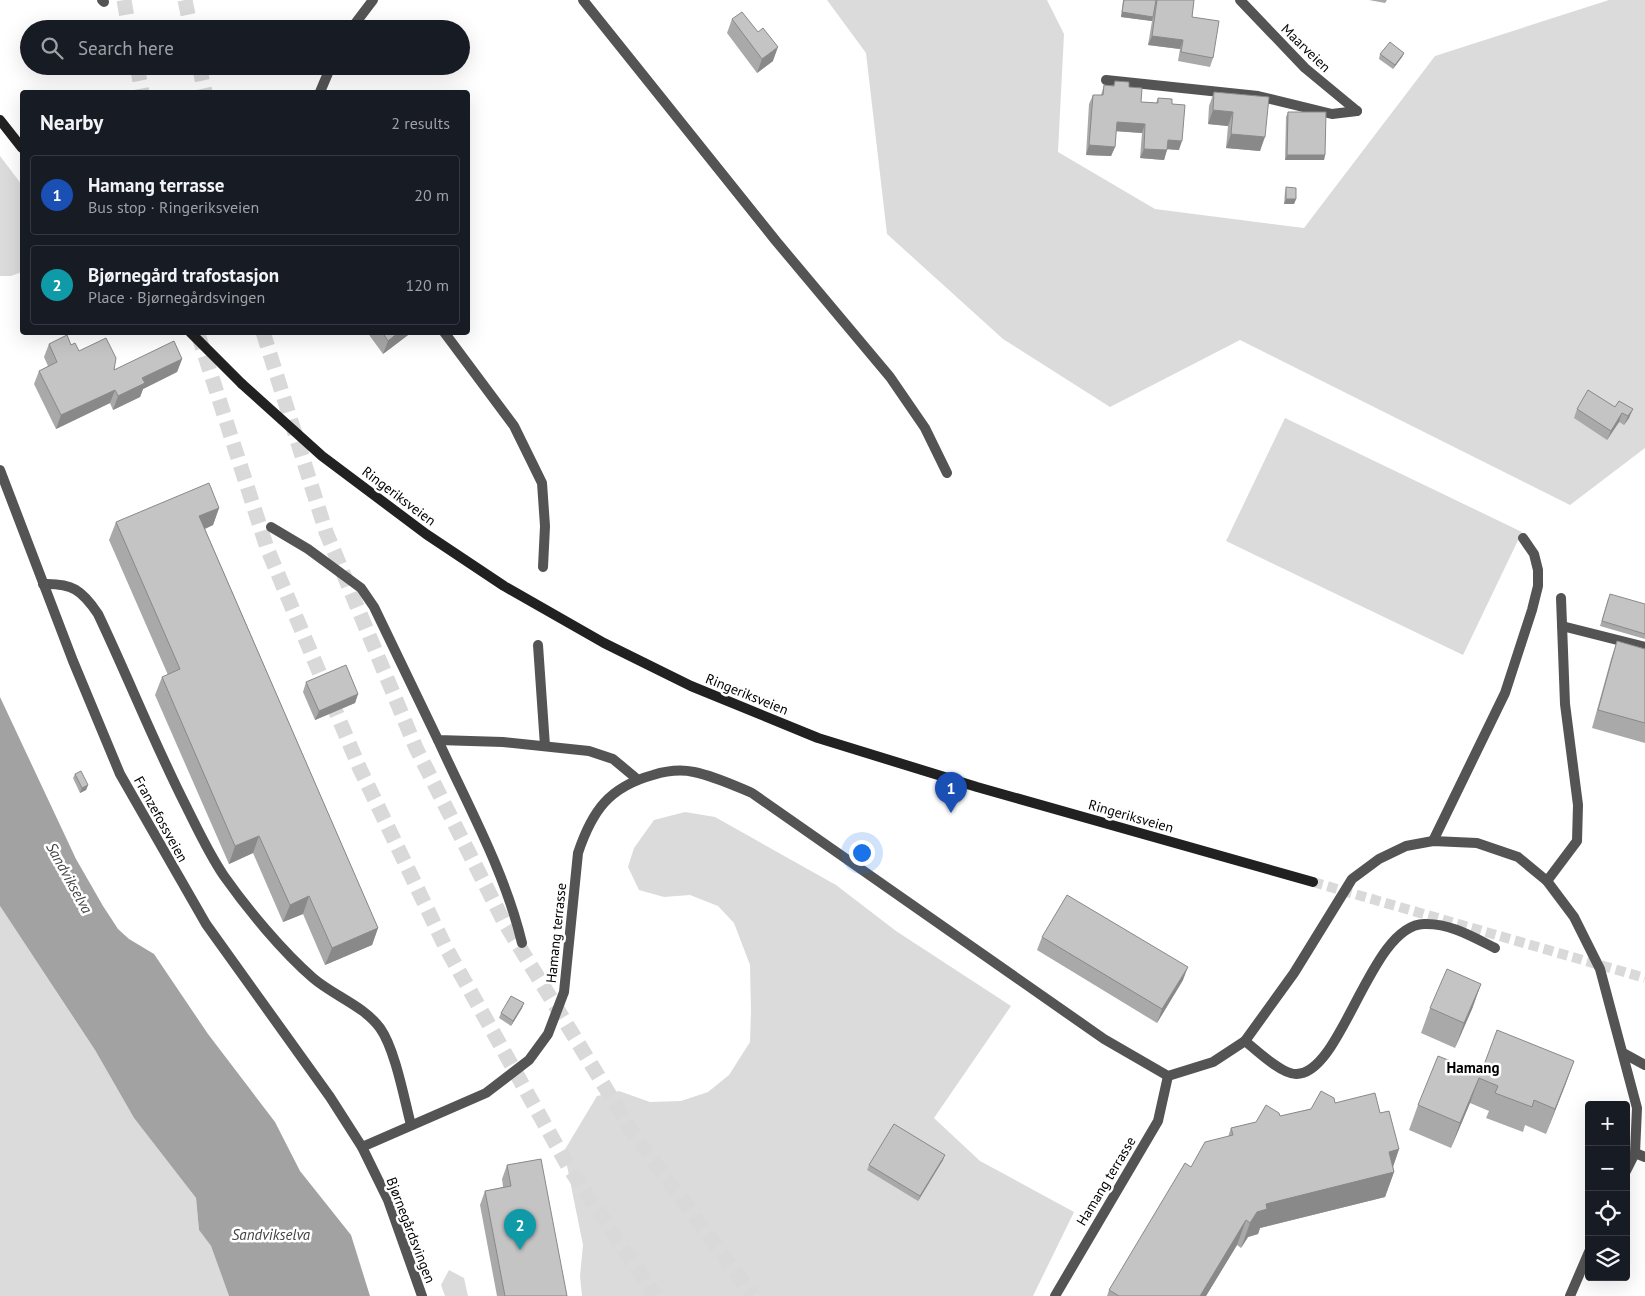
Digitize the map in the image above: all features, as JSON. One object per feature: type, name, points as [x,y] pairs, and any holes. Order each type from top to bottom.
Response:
[{"type":"main road","points":[[0,120],[20,145]]},
{"type":"main road","name":"Ringeriksveien","points":[[193,335],[242,384],[322,456],[426,534],[504,586],[604,643],[665,674],[757,715],[818,738],[977,787],[1313,882]]},
{"type":"street","points":[[358,20],[373,0]]},
{"type":"street","points":[[583,0],[776,241],[890,377],[925,428],[947,473]]},
{"type":"street","name":"Maarveien","points":[[1106,80],[1258,96],[1332,114],[1357,110],[1305,68],[1240,0]]},
{"type":"street","points":[[321,90],[327,75]]},
{"type":"street","points":[[446,335],[514,426],[542,483],[545,526],[543,567]]},
{"type":"street","name":"Franzefossveien","points":[[0,470],[100,727],[120,774],[144,820],[206,924],[330,1097],[362,1147]]},
{"type":"street","points":[[271,527],[308,550],[361,588],[374,607],[498,871],[516,920],[522,943]]},
{"type":"street","points":[[1433,841],[1504,693],[1532,610],[1538,586],[1538,570],[1534,554],[1523,538]]},
{"type":"street","points":[[43,584],[61,583],[74,588],[88,600],[98,614],[156,746],[204,842],[250,911],[312,977],[332,993],[362,1011],[380,1027],[389,1047],[411,1125]]},
{"type":"street","points":[[1547,881],[1577,841],[1578,805],[1565,704],[1561,598]]},
{"type":"street","points":[[1562,626],[1645,648]]},
{"type":"street","points":[[538,645],[545,746]]},
{"type":"street","points":[[438,740],[545,746],[589,751],[613,759],[637,779]]},
{"type":"street","name":"Hamang terrasse","points":[[362,1147],[486,1093],[529,1060],[548,1034],[564,992],[578,853],[582,839],[596,812],[612,793],[637,779],[668,770],[693,771],[752,793],[1104,1038],[1168,1076],[1158,1121],[1055,1296]]},
{"type":"street","points":[[1168,1076],[1213,1062],[1245,1041],[1294,974],[1352,879],[1378,859],[1406,846],[1433,841],[1477,843],[1518,857],[1547,881],[1574,917],[1600,970],[1623,1052],[1636,1108],[1640,1155],[1630,1166]]},
{"type":"street","points":[[1245,1041],[1281,1069],[1295,1075],[1311,1070],[1330,1048],[1387,947],[1403,931],[1423,923],[1456,928],[1495,948]]},
{"type":"street","points":[[1623,1052],[1645,1065]]},
{"type":"street","name":"Bjørnegårdsvingen","points":[[362,1147],[388,1200],[422,1296]]},
{"type":"street","points":[[1570,1296],[1585,1261]]},
{"type":"shaded area","points":[[827,0],[1047,0],[1064,34],[1058,152],[1155,209],[1304,228],[1435,56],[1609,0],[1645,0],[1645,448],[1570,505],[1240,340],[1110,407],[1003,339],[887,234],[866,53]]},
{"type":"shaded area","points":[[0,156],[20,182],[20,273],[11,276],[0,276]]},
{"type":"shaded area","points":[[1285,418],[1522,532],[1463,655],[1226,541]]},
{"type":"shaded area","points":[[685,812],[715,817],[836,885],[896,931],[1011,1006],[934,1118],[980,1161],[1074,1212],[1033,1296],[582,1296],[580,1276],[583,1245],[564,1151],[597,1096],[619,1091],[650,1102],[681,1101],[708,1092],[729,1075],[750,1042],[750,965],[734,923],[718,906],[690,895],[664,897],[639,890],[628,867],[634,848],[654,820]]},
{"type":"shaded area","points":[[0,906],[95,1050],[134,1118],[196,1198],[199,1230],[211,1246],[229,1296],[0,1296]]},
{"type":"shaded area","points":[[449,1270],[464,1278],[468,1296],[445,1296],[441,1285]]},
{"type":"water","name":"Sandvikselva","points":[[0,697],[76,859],[103,906],[118,929],[129,939],[154,954],[208,1034],[275,1122],[300,1171],[351,1235],[370,1296],[229,1296],[211,1246],[199,1230],[196,1198],[134,1118],[95,1050],[0,906]]},
{"type":"building","points":[[1124,0],[1156,0],[1153,17],[1122,12]]},
{"type":"building","points":[[1157,0],[1194,0],[1192,17],[1219,21],[1213,58],[1181,52],[1183,40],[1152,36]]},
{"type":"building","points":[[742,12],[758,32],[763,28],[778,47],[762,59],[732,19]]},
{"type":"building","points":[[1390,42],[1404,53],[1395,65],[1380,54]]},
{"type":"building","points":[[1115,81],[1129,82],[1129,87],[1142,88],[1141,102],[1158,103],[1158,98],[1172,99],[1172,104],[1185,105],[1182,141],[1168,140],[1167,150],[1144,149],[1145,124],[1117,122],[1115,147],[1089,145],[1093,95],[1103,95],[1104,85],[1114,86]]},
{"type":"building","points":[[1214,92],[1269,97],[1265,137],[1231,134],[1233,112],[1213,110]]},
{"type":"building","points":[[1288,112],[1326,112],[1325,155],[1287,155]]},
{"type":"building","points":[[1286,187],[1296,188],[1296,199],[1286,199]]},
{"type":"building","points":[[67,335],[71,345],[75,343],[79,351],[106,338],[116,358],[114,370],[174,341],[182,359],[142,378],[145,383],[118,396],[115,390],[61,415],[39,371],[57,362],[49,344]]},
{"type":"building","points":[[384,335],[395,335],[388,341]]},
{"type":"building","points":[[1588,390],[1615,407],[1619,401],[1633,409],[1628,416],[1622,413],[1611,431],[1577,409]]},
{"type":"building","points":[[209,483],[219,508],[199,516],[378,928],[332,948],[309,896],[290,905],[259,836],[235,846],[162,677],[180,669],[116,522]]},
{"type":"building","points":[[1610,594],[1645,604],[1645,634],[1602,621]]},
{"type":"building","points":[[1617,641],[1645,649],[1645,723],[1598,710]]},
{"type":"building","points":[[346,665],[358,694],[319,711],[306,682]]},
{"type":"building","points":[[81,771],[88,785],[82,788],[75,774]]},
{"type":"building","points":[[1067,895],[1188,967],[1162,1009],[1042,937]]},
{"type":"building","points":[[1447,969],[1481,984],[1464,1023],[1430,1008]]},
{"type":"building","points":[[511,996],[524,1003],[513,1021],[501,1013]]},
{"type":"building","points":[[1497,1030],[1574,1061],[1555,1109],[1534,1100],[1532,1107],[1495,1093],[1498,1086],[1479,1078],[1460,1123],[1418,1105],[1438,1056],[1481,1073]]},
{"type":"building","points":[[1321,1091],[1334,1098],[1335,1103],[1375,1093],[1380,1113],[1389,1111],[1399,1149],[1389,1152],[1394,1172],[1266,1204],[1267,1209],[1257,1212],[1250,1223],[1246,1220],[1200,1296],[1119,1296],[1109,1290],[1185,1163],[1191,1167],[1205,1142],[1233,1135],[1231,1128],[1256,1122],[1266,1105],[1279,1113],[1280,1116],[1311,1109]]},
{"type":"building","points":[[894,1124],[945,1155],[920,1196],[869,1165]]},
{"type":"building","points":[[541,1159],[567,1296],[505,1296],[485,1191],[511,1186],[507,1165]]},
{"type":"tunnel","points":[[124,0],[127,20]]},
{"type":"tunnel","points":[[185,0],[189,20]]},
{"type":"tunnel","points":[[139,75],[142,90]]},
{"type":"tunnel","points":[[201,75],[205,90]]},
{"type":"tunnel","points":[[198,335],[267,548],[360,769],[445,946],[568,1166],[655,1296]]},
{"type":"tunnel","points":[[264,335],[326,532],[416,748],[503,920],[633,1133],[753,1296]]},
{"type":"tunnel","points":[[1313,882],[1645,978]]},
{"type":"place","name":"Hamang terrasse","points":[[951,813]]},
{"type":"place","name":"Bjørnegård trafostasjon","points":[[520,1250]]},
{"type":"district","name":"Hamang","points":[[1473,1068]]}]
